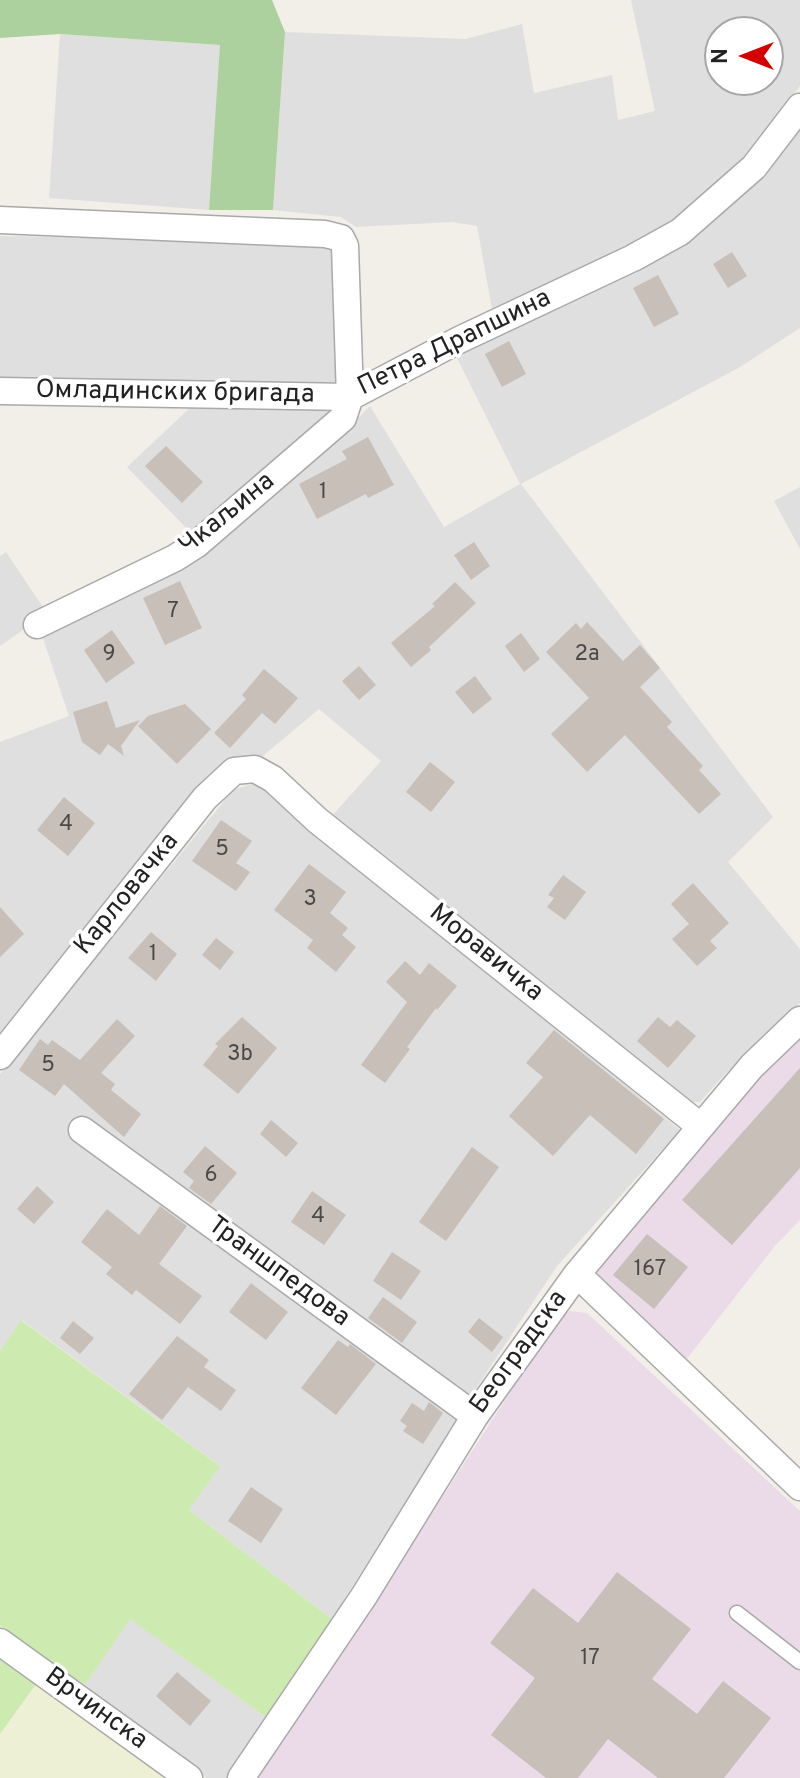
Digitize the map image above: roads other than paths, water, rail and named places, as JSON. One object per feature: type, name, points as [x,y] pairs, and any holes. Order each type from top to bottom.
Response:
[{"type":"street","name":"Петра Драпшина","points":[[0,220],[325,234],[341,238],[345,246],[350,397],[680,232],[754,167],[800,107]]},
{"type":"street","name":"Омладинских бригада","points":[[0,391],[350,397]]},
{"type":"street","name":"Чкаљина","points":[[37,625],[175,558],[197,544],[329,432],[343,418],[350,397]]},
{"type":"street","name":"Карловачка","points":[[0,1056],[219,783],[234,771],[244,768],[255,769],[273,779]]},
{"type":"street","name":"Моравичка","points":[[273,779],[329,830],[700,1126]]},
{"type":"street","name":"Београдска","points":[[241,1778],[364,1596],[475,1416],[577,1274],[752,1066],[800,1020]]},
{"type":"street","name":"Траншпедова","points":[[82,1130],[475,1416]]},
{"type":"street","points":[[577,1274],[800,1487]]},
{"type":"street","name":"Врчинска","points":[[0,1642],[189,1778]]},
{"type":"lane","points":[[737,1613],[800,1662]]}]
